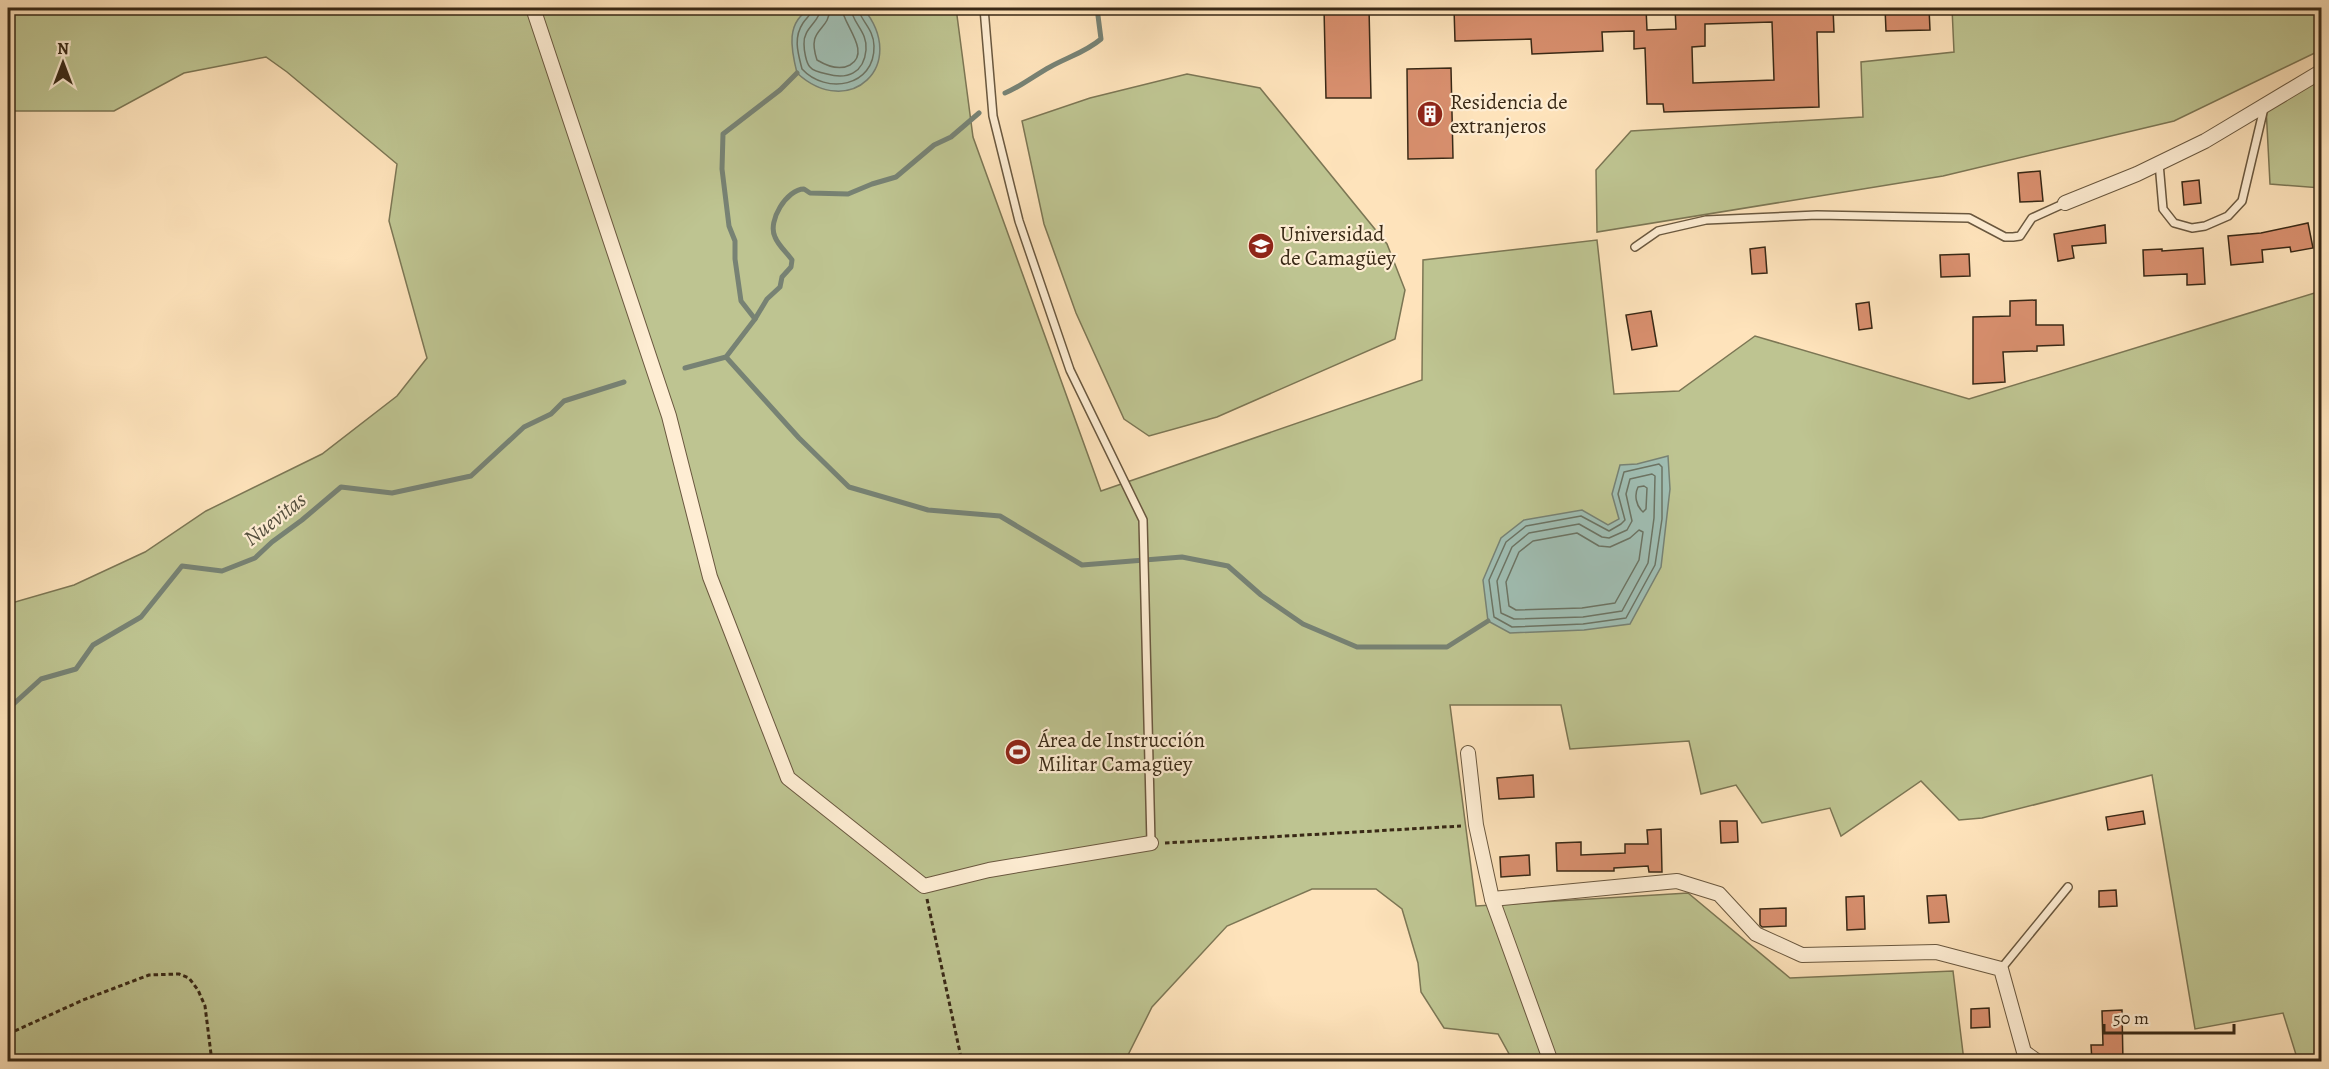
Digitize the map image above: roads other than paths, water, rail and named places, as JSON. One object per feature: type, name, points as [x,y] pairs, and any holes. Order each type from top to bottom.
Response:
[{"type":"street","points":[[533,8],[669,416],[710,577],[788,778],[924,886],[989,870],[1151,843]]},
{"type":"street","points":[[2065,202],[2205,141],[2322,71]]},
{"type":"street","points":[[1468,753],[1476,825],[1492,899],[1551,1062]]},
{"type":"street","points":[[1492,899],[1677,881],[1719,894],[1756,934],[1802,955],[1936,952],[2001,969],[2024,1052],[2038,1062]]},
{"type":"lane","points":[[984,8],[993,116],[1019,221],[1070,370],[1098,423],[1143,520],[1151,843]]},
{"type":"lane","points":[[2159,163],[2163,209],[2174,223],[2192,228],[2205,226],[2228,216],[2242,201],[2265,105]]},
{"type":"lane","points":[[1635,247],[1658,231],[1686,223],[1817,215],[1969,218],[2005,237],[2013,237],[2020,236],[2032,218],[2065,202]]},
{"type":"lane","points":[[2001,969],[2068,887]]},
{"type":"water","points":[[812,8],[863,8],[876,29],[880,49],[876,66],[867,80],[853,89],[836,91],[817,86],[797,73],[792,36],[797,20]]},
{"type":"water","points":[[1668,456],[1670,489],[1661,567],[1630,624],[1584,630],[1510,633],[1488,621],[1483,580],[1501,538],[1524,520],[1582,510],[1608,525],[1619,519],[1612,494],[1620,465],[1637,464]]},
{"type":"waterway","points":[[1005,93],[1101,39],[1097,8]]},
{"type":"waterway","points":[[755,319],[741,301],[735,241],[729,226],[722,169],[723,134],[780,90],[797,73]]},
{"type":"waterway","points":[[685,368],[726,357],[767,299],[780,287],[782,277],[791,267],[792,260],[776,240],[773,230],[776,215],[791,194],[804,189],[810,193],[848,194],[896,177],[934,145],[951,137],[979,113]]},
{"type":"waterway","points":[[726,357],[799,438],[849,487],[928,510],[1000,516],[1082,565],[1182,557],[1228,566],[1261,595],[1303,624],[1357,647],[1447,647],[1488,621]]},
{"type":"waterway","name":"Nuevitas","points":[[8,709],[41,679],[76,669],[93,645],[141,617],[182,566],[222,571],[255,558],[341,487],[392,493],[471,476],[524,427],[551,414],[564,401],[624,382]]},
{"type":"place","name":"Residencia de extranjeros","points":[[1430,114]]},
{"type":"place","name":"Universidad de Camagüey","points":[[1261,246]]},
{"type":"place","name":"Área de Instrucción Militar Camagüey","points":[[1018,752]]}]
